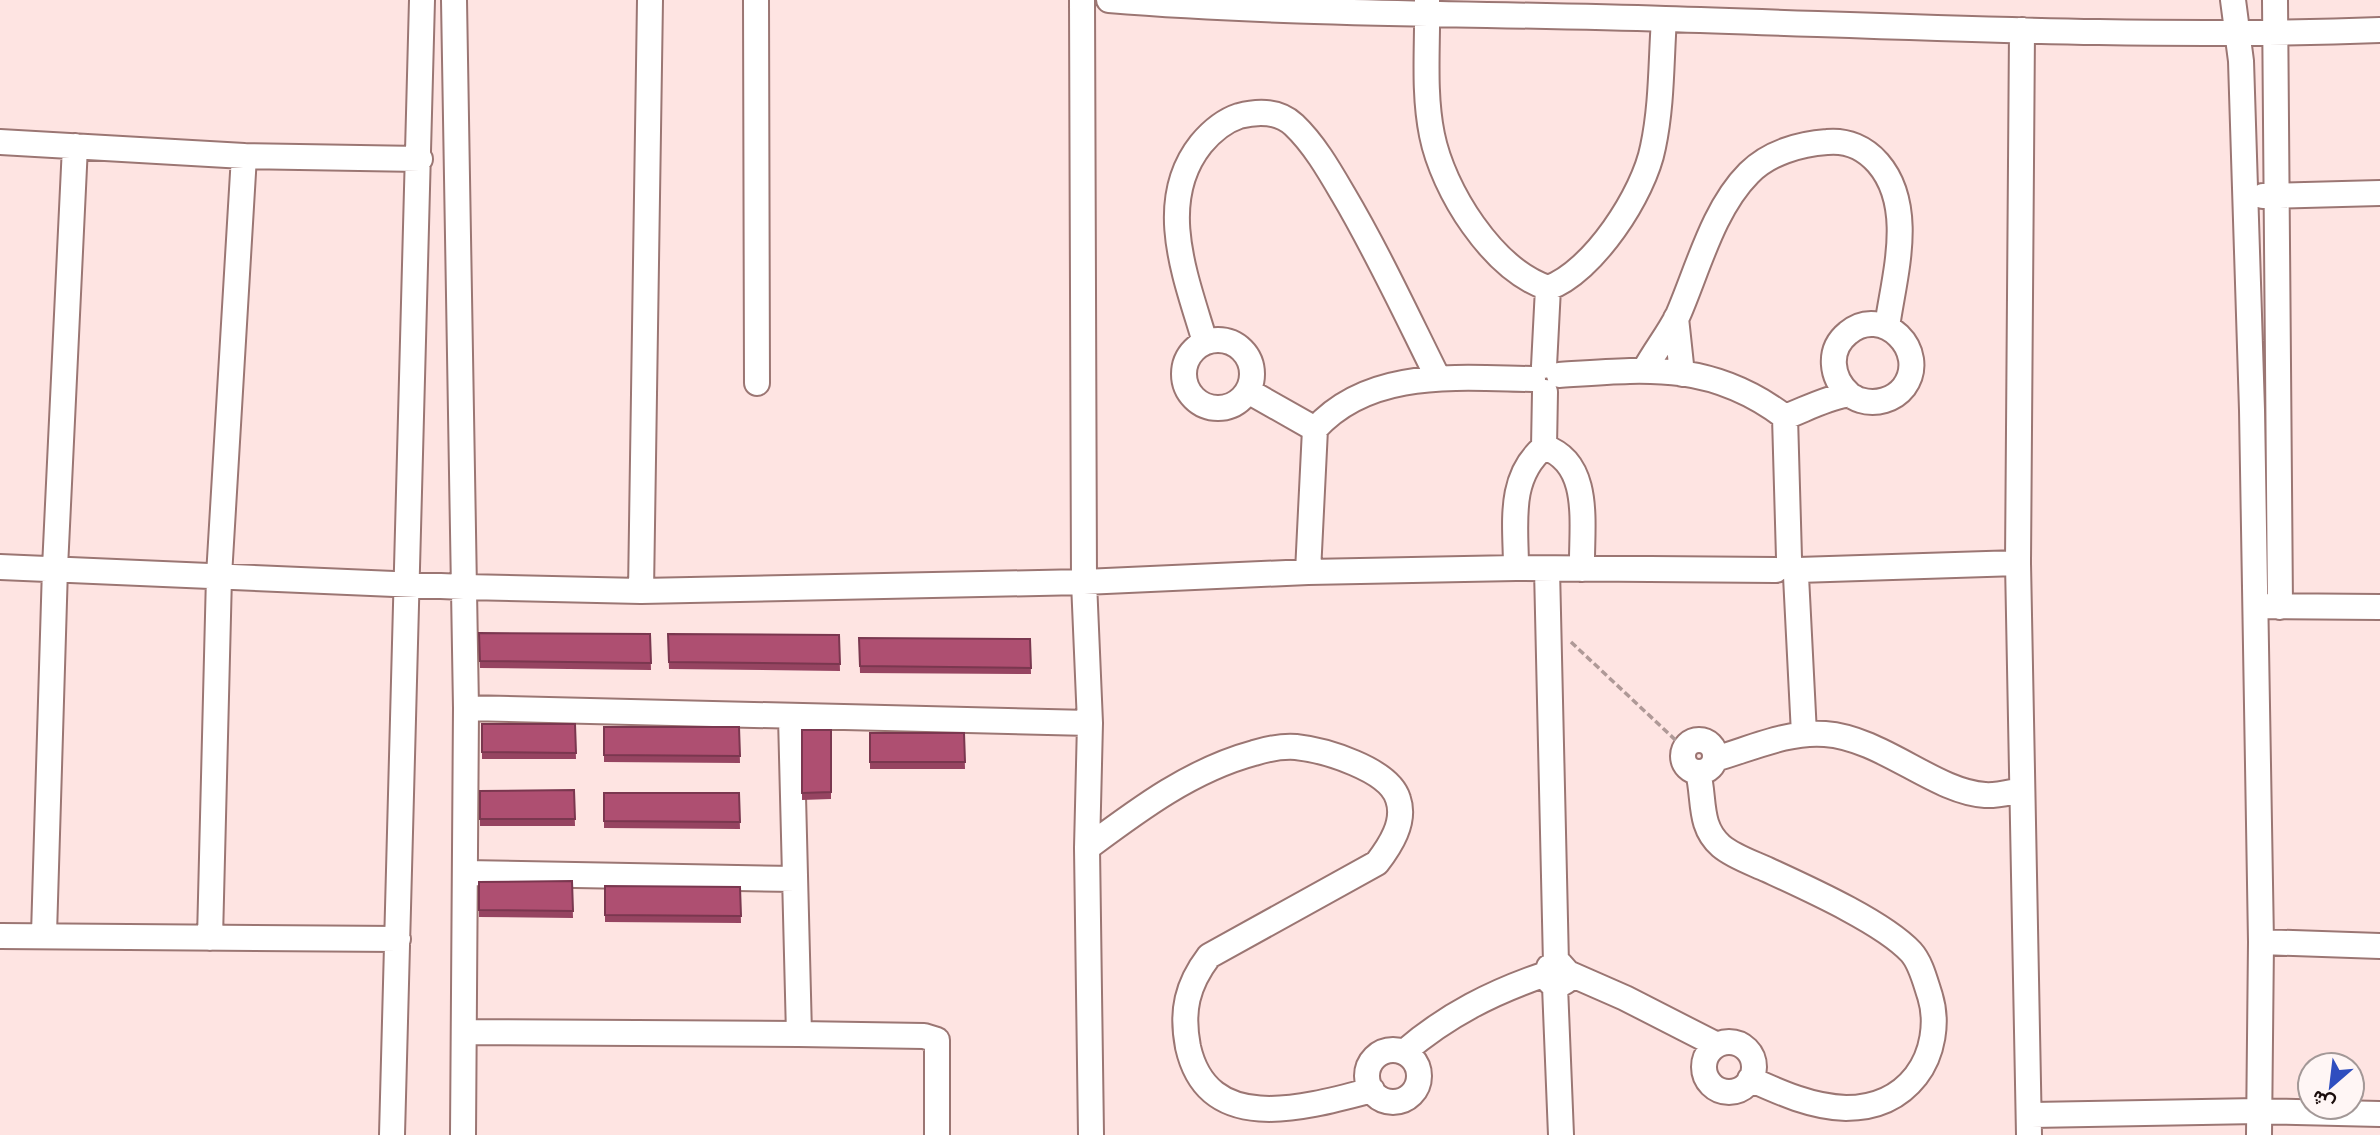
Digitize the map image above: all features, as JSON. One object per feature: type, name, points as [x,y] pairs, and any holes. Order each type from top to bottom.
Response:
[{"type":"street","points":[[392,1135],[405,585],[420,159],[422,0]]},
{"type":"street","points":[[454,0],[466,708],[463,1135]]},
{"type":"street","points":[[642,592],[650,0]]},
{"type":"street","points":[[756,0],[757,383]]},
{"type":"street","points":[[1082,0],[1084,582],[1090,723],[1087,848],[1091,1135]]},
{"type":"street","points":[[1109,0],[1427,7],[1664,19],[2022,30],[2237,31],[2275,34],[2380,30]]},
{"type":"street","points":[[2233,0],[2237,31],[2267,606]]},
{"type":"street","points":[[2258,1123],[2267,606],[2278,195],[2275,0]]},
{"type":"street","points":[[1427,7],[1429,117],[1439,159],[1479,235],[1504,263],[1534,283],[1548,288],[1576,273],[1604,244],[1648,164],[1657,120],[1664,19]]},
{"type":"street","points":[[2022,30],[2018,563],[2029,1125],[2258,1123],[2380,1114]]},
{"type":"street","points":[[1205,342],[1179,251],[1178,201],[1184,175],[1198,149],[1223,124],[1253,114],[1275,114],[1295,125],[1333,176],[1360,222],[1438,378]]},
{"type":"street","points":[[0,142],[244,156],[420,159]]},
{"type":"street","points":[[1644,369],[1676,318],[1716,225],[1737,187],[1749,173],[1773,156],[1794,148],[1832,142],[1853,145],[1873,157],[1883,168],[1895,193],[1899,236],[1887,327]]},
{"type":"street","points":[[44,934],[55,568],[75,146]]},
{"type":"street","points":[[211,938],[219,576],[244,156]]},
{"type":"street","points":[[2245,197],[2380,193]]},
{"type":"street","points":[[1516,568],[1519,480],[1525,467],[1544,447],[1548,288]]},
{"type":"street","points":[[1676,318],[1682,374]]},
{"type":"street","points":[[1859,327],[1887,327],[1905,341],[1911,356],[1911,372],[1905,386],[1893,397],[1878,402],[1863,401],[1849,394],[1834,371],[1838,344],[1847,333],[1859,327]]},
{"type":"street","points":[[1229,341],[1244,351],[1253,374],[1248,391],[1237,403],[1222,408],[1206,406],[1192,397],[1185,382],[1185,366],[1192,352],[1205,342],[1229,341]]},
{"type":"street","points":[[1308,572],[1315,429],[1334,410],[1371,391],[1438,378],[1545,378],[1644,369],[1717,379],[1741,388],[1785,417]]},
{"type":"street","points":[[1248,391],[1315,429]]},
{"type":"street","points":[[1785,417],[1849,394]]},
{"type":"street","points":[[1785,417],[1790,568],[1804,734]]},
{"type":"street","points":[[1544,447],[1564,457],[1577,475],[1582,569]]},
{"type":"street","points":[[0,567],[405,585],[642,592],[1084,582],[1308,572],[1516,568],[1790,568],[2018,563]]},
{"type":"street","points":[[1547,569],[1561,1135]]},
{"type":"street","points":[[2267,606],[2380,607]]},
{"type":"street","points":[[466,708],[1090,723]]},
{"type":"street","points":[[791,717],[799,1034]]},
{"type":"street","points":[[1684,748],[1685,764],[1707,766],[1804,734],[1824,733],[1860,742],[1938,779],[1978,793],[2022,790]]},
{"type":"street","points":[[1087,848],[1146,804],[1209,769],[1271,749],[1294,747],[1338,757],[1386,782],[1398,798],[1399,816],[1392,841],[1377,863],[1209,956],[1192,983],[1184,1015],[1191,1063],[1203,1088],[1218,1105],[1228,1110],[1243,1115],[1273,1116],[1371,1090]]},
{"type":"street","points":[[1707,766],[1705,825],[1721,846],[1823,895],[1903,946],[1920,965],[1932,1003],[1933,1031],[1927,1058],[1907,1086],[1886,1101],[1858,1108],[1835,1108],[1796,1099],[1750,1079]]},
{"type":"street","points":[[466,873],[795,879]]},
{"type":"street","points":[[0,936],[44,934],[398,939]]},
{"type":"street","points":[[2261,942],[2380,946]]},
{"type":"street","points":[[1404,1052],[1419,1069],[1419,1083],[1411,1095],[1390,1102],[1371,1090],[1367,1078],[1371,1062],[1384,1051],[1404,1052],[1448,1017],[1479,1001],[1556,974],[1625,998],[1717,1045],[1734,1043],[1748,1051],[1753,1063],[1750,1079],[1733,1091],[1720,1090],[1710,1082],[1705,1062],[1717,1045]]},
{"type":"street","points":[[464,1032],[924,1036],[937,1040],[937,1135]]},
{"type":"path","points":[[1548,620],[1684,748]]},
{"type":"building","points":[[479,633],[650,634],[651,663],[480,661]]},
{"type":"building","points":[[668,634],[839,635],[840,664],[669,662]]},
{"type":"building","points":[[859,638],[1030,639],[1031,668],[860,666]]},
{"type":"building","points":[[482,724],[575,724],[576,753],[482,752]]},
{"type":"building","points":[[604,727],[739,727],[740,756],[604,755]]},
{"type":"building","points":[[802,730],[831,730],[831,792],[802,793]]},
{"type":"building","points":[[870,733],[964,733],[965,762],[870,762]]},
{"type":"building","points":[[574,790],[575,819],[480,819],[480,791]]},
{"type":"building","points":[[604,793],[739,793],[740,822],[604,821]]},
{"type":"building","points":[[572,881],[573,911],[479,910],[479,882]]},
{"type":"building","points":[[605,886],[740,887],[741,916],[605,915]]}]
